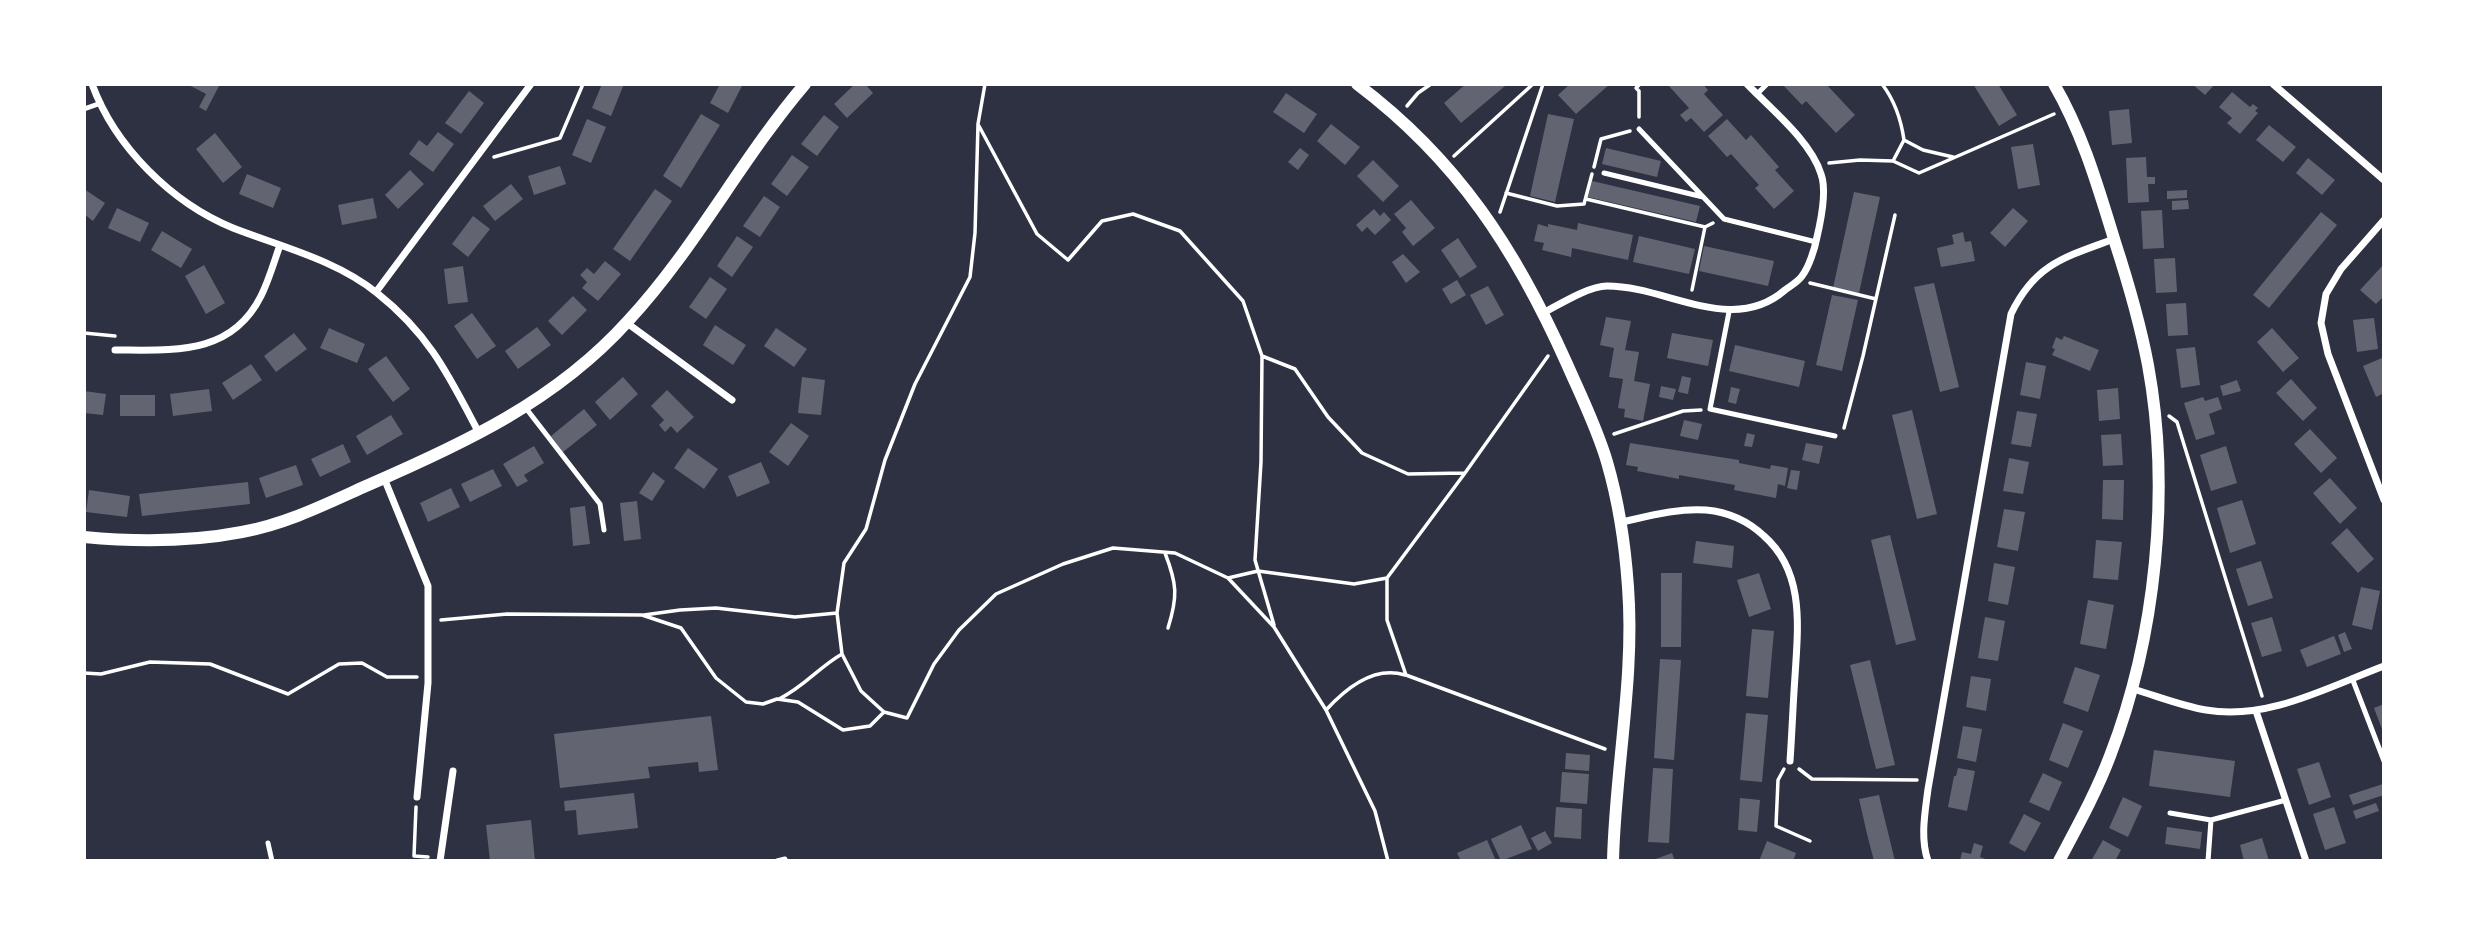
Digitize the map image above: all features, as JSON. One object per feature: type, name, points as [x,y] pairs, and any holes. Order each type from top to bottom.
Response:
[{"type":"street","points":[[92,84],[116,129],[147,169],[189,205],[230,227],[339,268],[376,292],[413,324],[443,365],[479,434]]},
{"type":"street","points":[[376,292],[531,84]]},
{"type":"street","points":[[84,537],[148,541],[243,531],[297,516],[479,434],[525,407],[575,373],[627,323],[679,257],[763,136],[805,84]]},
{"type":"street","points":[[1357,84],[1427,143],[1495,229],[1543,313],[1599,439],[1622,522],[1629,589],[1628,658],[1614,861]]},
{"type":"street","points":[[1543,313],[1604,286],[1625,288],[1729,312],[1767,303],[1777,298],[1802,276],[1816,242],[1822,212],[1822,175],[1808,148],[1747,84]]},
{"type":"street","points":[[2054,84],[2068,108],[2088,157],[2138,323],[2154,406],[2158,499],[2156,545],[2147,615],[2133,689],[2110,756],[2085,813],[2059,861]]},
{"type":"street","points":[[2273,84],[2384,180]]},
{"type":"street","points":[[2384,220],[2341,269],[2326,294],[2321,323],[2328,354],[2384,500]]},
{"type":"street","points":[[1928,861],[1924,850],[1923,823],[2011,314],[2032,279],[2051,264],[2114,239]]},
{"type":"street","points":[[115,350],[165,350],[195,347],[216,341],[238,327],[261,297],[280,246]]},
{"type":"street","points":[[627,323],[732,400]]},
{"type":"street","points":[[384,478],[428,586],[428,676],[417,797]]},
{"type":"street","points":[[1622,522],[1690,510],[1719,512],[1746,522],[1778,550],[1791,575],[1797,608],[1798,633],[1790,761]]},
{"type":"street","points":[[2133,689],[2205,710],[2256,711],[2384,666]]},
{"type":"street","points":[[2256,711],[2306,861]]},
{"type":"street","points":[[440,860],[453,771]]},
{"type":"lane","points":[[1757,94],[1767,84]]},
{"type":"lane","points":[[84,109],[101,103]]},
{"type":"lane","points":[[1639,129],[1724,219],[1816,242]]},
{"type":"lane","points":[[1604,173],[1704,197]]},
{"type":"lane","points":[[1729,312],[1710,409],[1835,436]]},
{"type":"lane","points":[[525,407],[600,504],[604,530]]},
{"type":"lane","points":[[2352,678],[2384,761]]},
{"type":"lane","points":[[2170,813],[2211,820],[2286,800]]},
{"type":"lane","points":[[2208,861],[2211,820]]},
{"type":"lane","points":[[268,843],[272,861]]},
{"type":"lane","points":[[777,861],[785,859]]},
{"type":"path","points":[[482,150],[491,158],[560,138],[583,84]]},
{"type":"path","points":[[985,84],[978,124],[975,233],[970,277],[910,396],[885,460],[866,529],[844,563],[836,613],[842,653],[861,691],[884,712],[906,718],[934,664],[959,630],[996,594],[1063,564],[1113,548],[1175,553],[1228,578],[1274,627],[1326,710],[1376,811],[1388,861]]},
{"type":"path","points":[[1400,118],[1411,99],[1431,84]]},
{"type":"path","points":[[1445,164],[1533,84]]},
{"type":"path","points":[[1495,229],[1543,84]]},
{"type":"path","points":[[1601,139],[1639,129],[1639,91],[1636,88],[1640,84]]},
{"type":"path","points":[[1882,84],[1901,119],[1904,140],[1893,161]]},
{"type":"path","points":[[1816,164],[1860,160],[1893,161],[1919,173],[2068,108]]},
{"type":"path","points":[[978,124],[1037,234],[1068,260],[1102,222],[1133,214],[1180,231],[1243,301],[1262,356],[1261,462],[1255,560],[1274,627]]},
{"type":"path","points":[[1904,140],[1923,150],[1955,158]]},
{"type":"path","points":[[1506,193],[1557,206],[1584,204],[1586,199],[1705,227],[1724,219]]},
{"type":"path","points":[[1835,436],[1846,426],[1895,215]]},
{"type":"path","points":[[1689,302],[1705,227]]},
{"type":"path","points":[[1802,276],[1813,285],[1875,299]]},
{"type":"path","points":[[84,332],[116,336],[115,350]]},
{"type":"path","points":[[1407,676],[1387,620],[1387,578],[1557,344]]},
{"type":"path","points":[[1262,356],[1295,369],[1328,417],[1362,453],[1408,474],[1465,473]]},
{"type":"path","points":[[2154,406],[2177,422],[2266,708]]},
{"type":"path","points":[[1599,439],[1683,411],[1710,409]]},
{"type":"path","points":[[1165,552],[1175,579],[1176,603],[1168,628]]},
{"type":"path","points":[[1228,578],[1258,571],[1354,584],[1387,578]]},
{"type":"path","points":[[429,621],[508,614],[642,615],[716,608],[795,617],[836,613]]},
{"type":"path","points":[[642,615],[681,628],[716,678],[746,702],[763,704],[777,699],[812,679],[827,663],[842,653]]},
{"type":"path","points":[[84,673],[101,674],[150,662],[210,664],[288,694],[339,664],[362,663],[387,677],[428,676]]},
{"type":"path","points":[[1326,710],[1342,693],[1367,678],[1392,671],[1621,754]]},
{"type":"path","points":[[777,699],[798,702],[843,730],[870,726],[884,712]]},
{"type":"path","points":[[1810,841],[1776,826],[1778,780],[1790,761],[1812,779],[1930,781]]},
{"type":"path","points":[[417,797],[414,856],[440,860]]},
{"type":"building","points":[[187,84],[219,86],[206,111],[199,107],[206,94]]},
{"type":"building","points":[[602,84],[624,84],[611,116],[592,108]]},
{"type":"building","points":[[720,84],[743,84],[728,113],[710,103]]},
{"type":"building","points":[[855,84],[865,84],[873,93],[847,118],[834,104]]},
{"type":"building","points":[[1466,84],[1505,86],[1461,123],[1444,103]]},
{"type":"building","points":[[1570,84],[1610,84],[1576,114],[1558,95]]},
{"type":"building","points":[[1667,84],[1703,84],[1708,90],[1704,94],[1723,115],[1704,132],[1691,118],[1686,122],[1680,115],[1689,108]]},
{"type":"building","points":[[1782,84],[1826,84],[1855,115],[1836,133],[1806,101],[1802,105]]},
{"type":"building","points":[[1973,84],[1998,84],[2017,115],[1999,126]]},
{"type":"building","points":[[2192,84],[2215,84],[2205,95]]},
{"type":"building","points":[[469,91],[484,103],[461,134],[445,123]]},
{"type":"building","points":[[2232,92],[2250,107],[2253,104],[2258,108],[2255,111],[2258,113],[2240,134],[2227,123],[2232,118],[2219,107]]},
{"type":"building","points":[[1286,93],[1317,114],[1304,133],[1273,112]]},
{"type":"building","points":[[2129,109],[2132,143],[2112,145],[2109,111]]},
{"type":"building","points":[[701,114],[720,125],[681,188],[663,176]]},
{"type":"building","points":[[1548,114],[1574,119],[1555,202],[1530,196]]},
{"type":"building","points":[[824,115],[839,127],[817,156],[801,144]]},
{"type":"building","points":[[587,119],[606,127],[591,163],[572,155]]},
{"type":"building","points":[[1727,119],[1746,140],[1751,135],[1779,167],[1775,170],[1794,191],[1774,209],[1755,188],[1759,185],[1731,154],[1727,157],[1708,136]]},
{"type":"building","points":[[1331,124],[1360,147],[1345,165],[1317,141]]},
{"type":"building","points":[[2269,125],[2296,147],[2283,162],[2256,140]]},
{"type":"building","points":[[438,132],[454,144],[433,172],[409,154],[419,140],[427,146]]},
{"type":"building","points":[[215,133],[242,167],[223,183],[196,149]]},
{"type":"building","points":[[2033,144],[2040,185],[2018,189],[2011,147]]},
{"type":"building","points":[[1300,148],[1309,155],[1298,170],[1288,162]]},
{"type":"building","points":[[1606,148],[1661,161],[1657,177],[1602,164]]},
{"type":"building","points":[[792,155],[809,167],[787,196],[771,184]]},
{"type":"building","points":[[2146,157],[2147,177],[2155,177],[2155,184],[2148,184],[2149,202],[2128,203],[2126,158]]},
{"type":"building","points":[[2308,158],[2335,180],[2322,195],[2296,173]]},
{"type":"building","points":[[1373,160],[1399,186],[1383,202],[1357,176]]},
{"type":"building","points":[[560,166],[566,184],[534,195],[528,176]]},
{"type":"building","points":[[410,170],[424,184],[398,209],[385,195]]},
{"type":"building","points":[[247,174],[281,188],[273,208],[239,194]]},
{"type":"building","points":[[1592,181],[1700,206],[1696,222],[1588,197]]},
{"type":"building","points":[[511,184],[523,199],[495,221],[483,206]]},
{"type":"building","points":[[84,189],[105,203],[93,221],[84,214]]},
{"type":"building","points":[[655,189],[672,201],[630,261],[613,249]]},
{"type":"building","points":[[2187,190],[2187,198],[2167,199],[2167,191]]},
{"type":"building","points":[[1854,192],[1880,197],[1859,293],[1833,288]]},
{"type":"building","points":[[764,196],[780,207],[760,237],[743,226]]},
{"type":"building","points":[[373,198],[377,218],[342,225],[338,205]]},
{"type":"building","points":[[1411,200],[1435,228],[1413,246],[1402,232],[1406,228],[1394,214]]},
{"type":"building","points":[[2188,200],[2189,209],[2172,210],[2172,201]]},
{"type":"building","points":[[117,208],[149,223],[140,242],[108,228]]},
{"type":"building","points":[[2013,208],[2028,221],[2005,247],[1990,233]]},
{"type":"building","points":[[1374,209],[1380,216],[1384,212],[1391,220],[1375,235],[1367,227],[1362,232],[1356,225]]},
{"type":"building","points":[[2162,210],[2164,248],[2143,249],[2141,211]]},
{"type":"building","points":[[2321,212],[2337,225],[2269,308],[2253,295]]},
{"type":"building","points":[[473,216],[490,229],[468,257],[452,244]]},
{"type":"building","points":[[1578,223],[1633,235],[1628,260],[1572,248],[1571,257],[1542,250],[1544,243],[1534,241],[1538,224],[1577,230]]},
{"type":"building","points":[[162,231],[192,249],[181,268],[151,250]]},
{"type":"building","points":[[1963,232],[1965,242],[1971,241],[1975,261],[1941,267],[1937,248],[1954,244],[1952,235]]},
{"type":"building","points":[[737,236],[753,247],[732,277],[717,266]]},
{"type":"building","points":[[1639,236],[1695,249],[1689,274],[1633,262]]},
{"type":"building","points":[[1458,238],[1477,267],[1460,278],[1441,250]]},
{"type":"building","points":[[1704,246],[1774,261],[1768,286],[1699,271]]},
{"type":"building","points":[[1403,254],[1420,272],[1406,283],[1392,262]]},
{"type":"building","points":[[2175,258],[2177,292],[2156,293],[2154,259]]},
{"type":"building","points":[[605,261],[621,274],[598,301],[582,288],[587,282],[580,275],[587,268],[594,274]]},
{"type":"building","points":[[2384,264],[2384,296],[2376,304],[2360,290]]},
{"type":"building","points":[[204,265],[225,303],[206,314],[185,276]]},
{"type":"building","points":[[463,266],[468,302],[448,304],[444,269]]},
{"type":"building","points":[[710,277],[727,289],[706,319],[689,307]]},
{"type":"building","points":[[1457,280],[1466,295],[1451,304],[1442,289]]},
{"type":"building","points":[[1934,283],[1959,387],[1940,392],[1914,287]]},
{"type":"building","points":[[1488,286],[1504,315],[1486,325],[1470,295]]},
{"type":"building","points":[[1832,295],[1858,300],[1842,371],[1816,365]]},
{"type":"building","points":[[573,296],[587,310],[562,335],[548,321]]},
{"type":"building","points":[[2186,303],[2188,335],[2168,336],[2166,304]]},
{"type":"building","points":[[472,313],[496,346],[477,359],[454,326]]},
{"type":"building","points":[[1606,317],[1631,321],[1625,350],[1639,352],[1634,381],[1650,384],[1643,421],[1624,417],[1625,409],[1618,408],[1623,379],[1609,377],[1614,348],[1600,345]]},
{"type":"building","points":[[2374,318],[2378,349],[2357,352],[2353,320]]},
{"type":"building","points":[[715,325],[746,345],[733,365],[703,345]]},
{"type":"building","points":[[537,327],[551,345],[518,369],[505,351]]},
{"type":"building","points":[[329,328],[365,344],[357,363],[320,348]]},
{"type":"building","points":[[776,328],[807,349],[794,367],[764,346]]},
{"type":"building","points":[[2272,328],[2299,358],[2283,372],[2257,342]]},
{"type":"building","points":[[294,333],[307,349],[276,372],[264,356]]},
{"type":"building","points":[[1672,333],[1713,340],[1708,366],[1667,358]]},
{"type":"building","points":[[2064,336],[2099,350],[2090,371],[2052,355],[2056,337],[2062,340]]},
{"type":"building","points":[[1735,345],[1805,361],[1799,387],[1729,371]]},
{"type":"building","points":[[2195,347],[2200,385],[2181,388],[2176,349]]},
{"type":"building","points":[[386,356],[410,389],[393,402],[368,369]]},
{"type":"building","points":[[2382,358],[2384,393],[2376,397],[2363,366]]},
{"type":"building","points":[[2026,362],[2046,366],[2040,399],[2020,395]]},
{"type":"building","points":[[251,364],[262,380],[233,400],[222,383]]},
{"type":"building","points":[[1682,376],[1691,378],[1688,394],[1678,392]]},
{"type":"building","points":[[623,377],[638,394],[610,420],[595,402]]},
{"type":"building","points":[[802,377],[825,380],[821,415],[798,413]]},
{"type":"building","points":[[2291,379],[2317,408],[2303,421],[2276,393]]},
{"type":"building","points":[[2237,380],[2241,391],[2223,396],[2220,386]]},
{"type":"building","points":[[1661,386],[1676,389],[1673,400],[1659,397]]},
{"type":"building","points":[[1731,387],[1740,389],[1736,404],[1728,402]]},
{"type":"building","points":[[2118,388],[2120,419],[2099,421],[2097,390]]},
{"type":"building","points":[[209,389],[212,411],[173,416],[170,394]]},
{"type":"building","points":[[667,390],[694,417],[677,433],[671,426],[665,432],[659,425],[664,420],[651,406]]},
{"type":"building","points":[[84,391],[106,394],[103,415],[84,413]]},
{"type":"building","points":[[120,395],[155,395],[155,416],[120,416]]},
{"type":"building","points":[[2203,397],[2205,401],[2218,397],[2222,409],[2209,414],[2215,434],[2196,440],[2184,403]]},
{"type":"building","points":[[584,409],[597,425],[563,452],[551,436]]},
{"type":"building","points":[[1912,410],[1937,514],[1917,519],[1892,415]]},
{"type":"building","points":[[2017,411],[2037,414],[2031,447],[2011,444]]},
{"type":"building","points":[[391,415],[403,434],[367,455],[356,436]]},
{"type":"building","points":[[1684,420],[1702,424],[1698,440],[1680,436]]},
{"type":"building","points":[[791,423],[809,436],[788,466],[769,452]]},
{"type":"building","points":[[2310,429],[2337,458],[2321,473],[2294,444]]},
{"type":"building","points":[[1747,433],[1755,435],[1752,447],[1744,446]]},
{"type":"building","points":[[2121,434],[2123,465],[2103,466],[2101,435]]},
{"type":"building","points":[[1630,443],[1739,460],[1739,463],[1770,469],[1771,465],[1788,468],[1785,486],[1778,484],[1776,498],[1734,490],[1735,485],[1637,471],[1638,467],[1626,465]]},
{"type":"building","points":[[1806,443],[1823,446],[1819,464],[1802,460]]},
{"type":"building","points":[[343,444],[351,462],[320,477],[311,459]]},
{"type":"building","points":[[534,446],[544,463],[524,475],[528,481],[517,487],[503,464]]},
{"type":"building","points":[[2226,446],[2237,483],[2211,491],[2200,455]]},
{"type":"building","points":[[688,448],[718,469],[704,489],[674,468]]},
{"type":"building","points":[[2009,458],[2029,462],[2023,494],[2003,491]]},
{"type":"building","points":[[761,462],[770,483],[737,497],[728,476]]},
{"type":"building","points":[[296,465],[303,485],[266,498],[259,478]]},
{"type":"building","points":[[493,469],[502,486],[470,502],[461,484]]},
{"type":"building","points":[[1791,470],[1800,471],[1797,490],[1787,488]]},
{"type":"building","points":[[653,472],[665,481],[652,501],[639,493]]},
{"type":"building","points":[[2330,478],[2357,508],[2340,524],[2313,493]]},
{"type":"building","points":[[2103,480],[2124,480],[2123,520],[2102,519]]},
{"type":"building","points":[[248,482],[250,504],[142,516],[139,494]]},
{"type":"building","points":[[451,488],[460,507],[428,522],[420,503]]},
{"type":"building","points":[[89,490],[130,496],[127,517],[86,512]]},
{"type":"building","points":[[2242,500],[2256,544],[2230,553],[2217,508]]},
{"type":"building","points":[[637,501],[641,539],[624,541],[620,503]]},
{"type":"building","points":[[585,506],[590,544],[573,546],[570,508]]},
{"type":"building","points":[[2004,509],[2025,512],[2018,551],[1997,547]]},
{"type":"building","points":[[2347,528],[2374,559],[2358,573],[2331,543]]},
{"type":"building","points":[[1890,535],[1916,640],[1896,645],[1871,540]]},
{"type":"building","points":[[2096,540],[2122,542],[2118,580],[2093,578]]},
{"type":"building","points":[[1696,541],[1734,546],[1732,568],[1693,563]]},
{"type":"building","points":[[2261,561],[2273,598],[2248,606],[2236,569]]},
{"type":"building","points":[[1994,563],[2015,567],[2008,605],[1988,601]]},
{"type":"building","points":[[1661,573],[1682,573],[1681,647],[1661,647]]},
{"type":"building","points":[[1759,573],[1771,609],[1749,617],[1737,580]]},
{"type":"building","points":[[2361,587],[2380,591],[2372,630],[2352,625]]},
{"type":"building","points":[[2088,600],[2114,605],[2106,649],[2080,644]]},
{"type":"building","points":[[1985,617],[2005,621],[1998,661],[1978,658]]},
{"type":"building","points":[[2272,617],[2282,651],[2262,657],[2251,623]]},
{"type":"building","points":[[1752,629],[1774,631],[1768,698],[1746,696]]},
{"type":"building","points":[[2345,632],[2352,649],[2344,652],[2338,635]]},
{"type":"building","points":[[2334,636],[2341,654],[2307,667],[2300,650]]},
{"type":"building","points":[[1660,659],[1681,660],[1674,760],[1654,758]]},
{"type":"building","points":[[1870,660],[1895,765],[1876,769],[1850,665]]},
{"type":"building","points":[[2075,667],[2100,675],[2088,712],[2063,703]]},
{"type":"building","points":[[1971,676],[1991,679],[1986,711],[1966,707]]},
{"type":"building","points":[[2384,704],[2384,728],[2382,729],[2374,708]]},
{"type":"building","points":[[1746,713],[1768,715],[1762,782],[1740,780]]},
{"type":"building","points":[[711,716],[718,770],[699,772],[698,762],[648,767],[650,778],[560,788],[554,734]]},
{"type":"building","points":[[2063,723],[2083,731],[2068,768],[2049,760]]},
{"type":"building","points":[[1963,726],[1982,729],[1976,762],[1957,758]]},
{"type":"building","points":[[2154,750],[2235,761],[2230,797],[2149,786]]},
{"type":"building","points":[[1566,753],[1590,755],[1589,771],[1565,769]]},
{"type":"building","points":[[2319,762],[2331,797],[2309,805],[2297,769]]},
{"type":"building","points":[[1653,768],[1673,769],[1669,843],[1648,842]]},
{"type":"building","points":[[1958,768],[1975,771],[1967,811],[1948,807]]},
{"type":"building","points":[[1562,772],[1589,774],[1587,804],[1560,802]]},
{"type":"building","points":[[2043,773],[2062,782],[2049,811],[2029,802]]},
{"type":"building","points":[[2383,784],[2384,795],[2353,805],[2349,795]]},
{"type":"building","points":[[634,793],[638,828],[578,835],[576,810],[565,811],[564,801]]},
{"type":"building","points":[[1879,795],[1895,861],[1874,861],[1867,834],[1859,799]]},
{"type":"building","points":[[2123,797],[2142,806],[2128,837],[2109,828]]},
{"type":"building","points":[[1740,798],[1760,800],[1757,832],[1738,830]]},
{"type":"building","points":[[2376,803],[2379,811],[2356,819],[2353,811]]},
{"type":"building","points":[[1556,807],[1582,809],[1581,839],[1554,837]]},
{"type":"building","points":[[2334,807],[2346,843],[2325,850],[2313,814]]},
{"type":"building","points":[[2024,814],[2041,823],[2025,852],[2009,843]]},
{"type":"building","points":[[531,820],[535,861],[490,861],[486,825]]},
{"type":"building","points":[[1521,825],[1532,849],[1501,861],[1491,839]]},
{"type":"building","points":[[2167,827],[2202,832],[2200,849],[2165,844]]},
{"type":"building","points":[[1545,831],[1552,843],[1538,851],[1531,838]]},
{"type":"building","points":[[2262,838],[2269,861],[2244,861],[2240,845]]},
{"type":"building","points":[[1487,840],[1496,861],[1461,861],[1457,853]]},
{"type":"building","points":[[2103,840],[2121,850],[2115,861],[2091,861]]},
{"type":"building","points":[[1767,841],[1796,853],[1793,861],[1759,861]]},
{"type":"building","points":[[1974,843],[1983,846],[1980,857],[1991,861],[1960,861],[1962,852],[1971,854]]},
{"type":"building","points":[[1672,853],[1675,861],[1650,861]]}]
